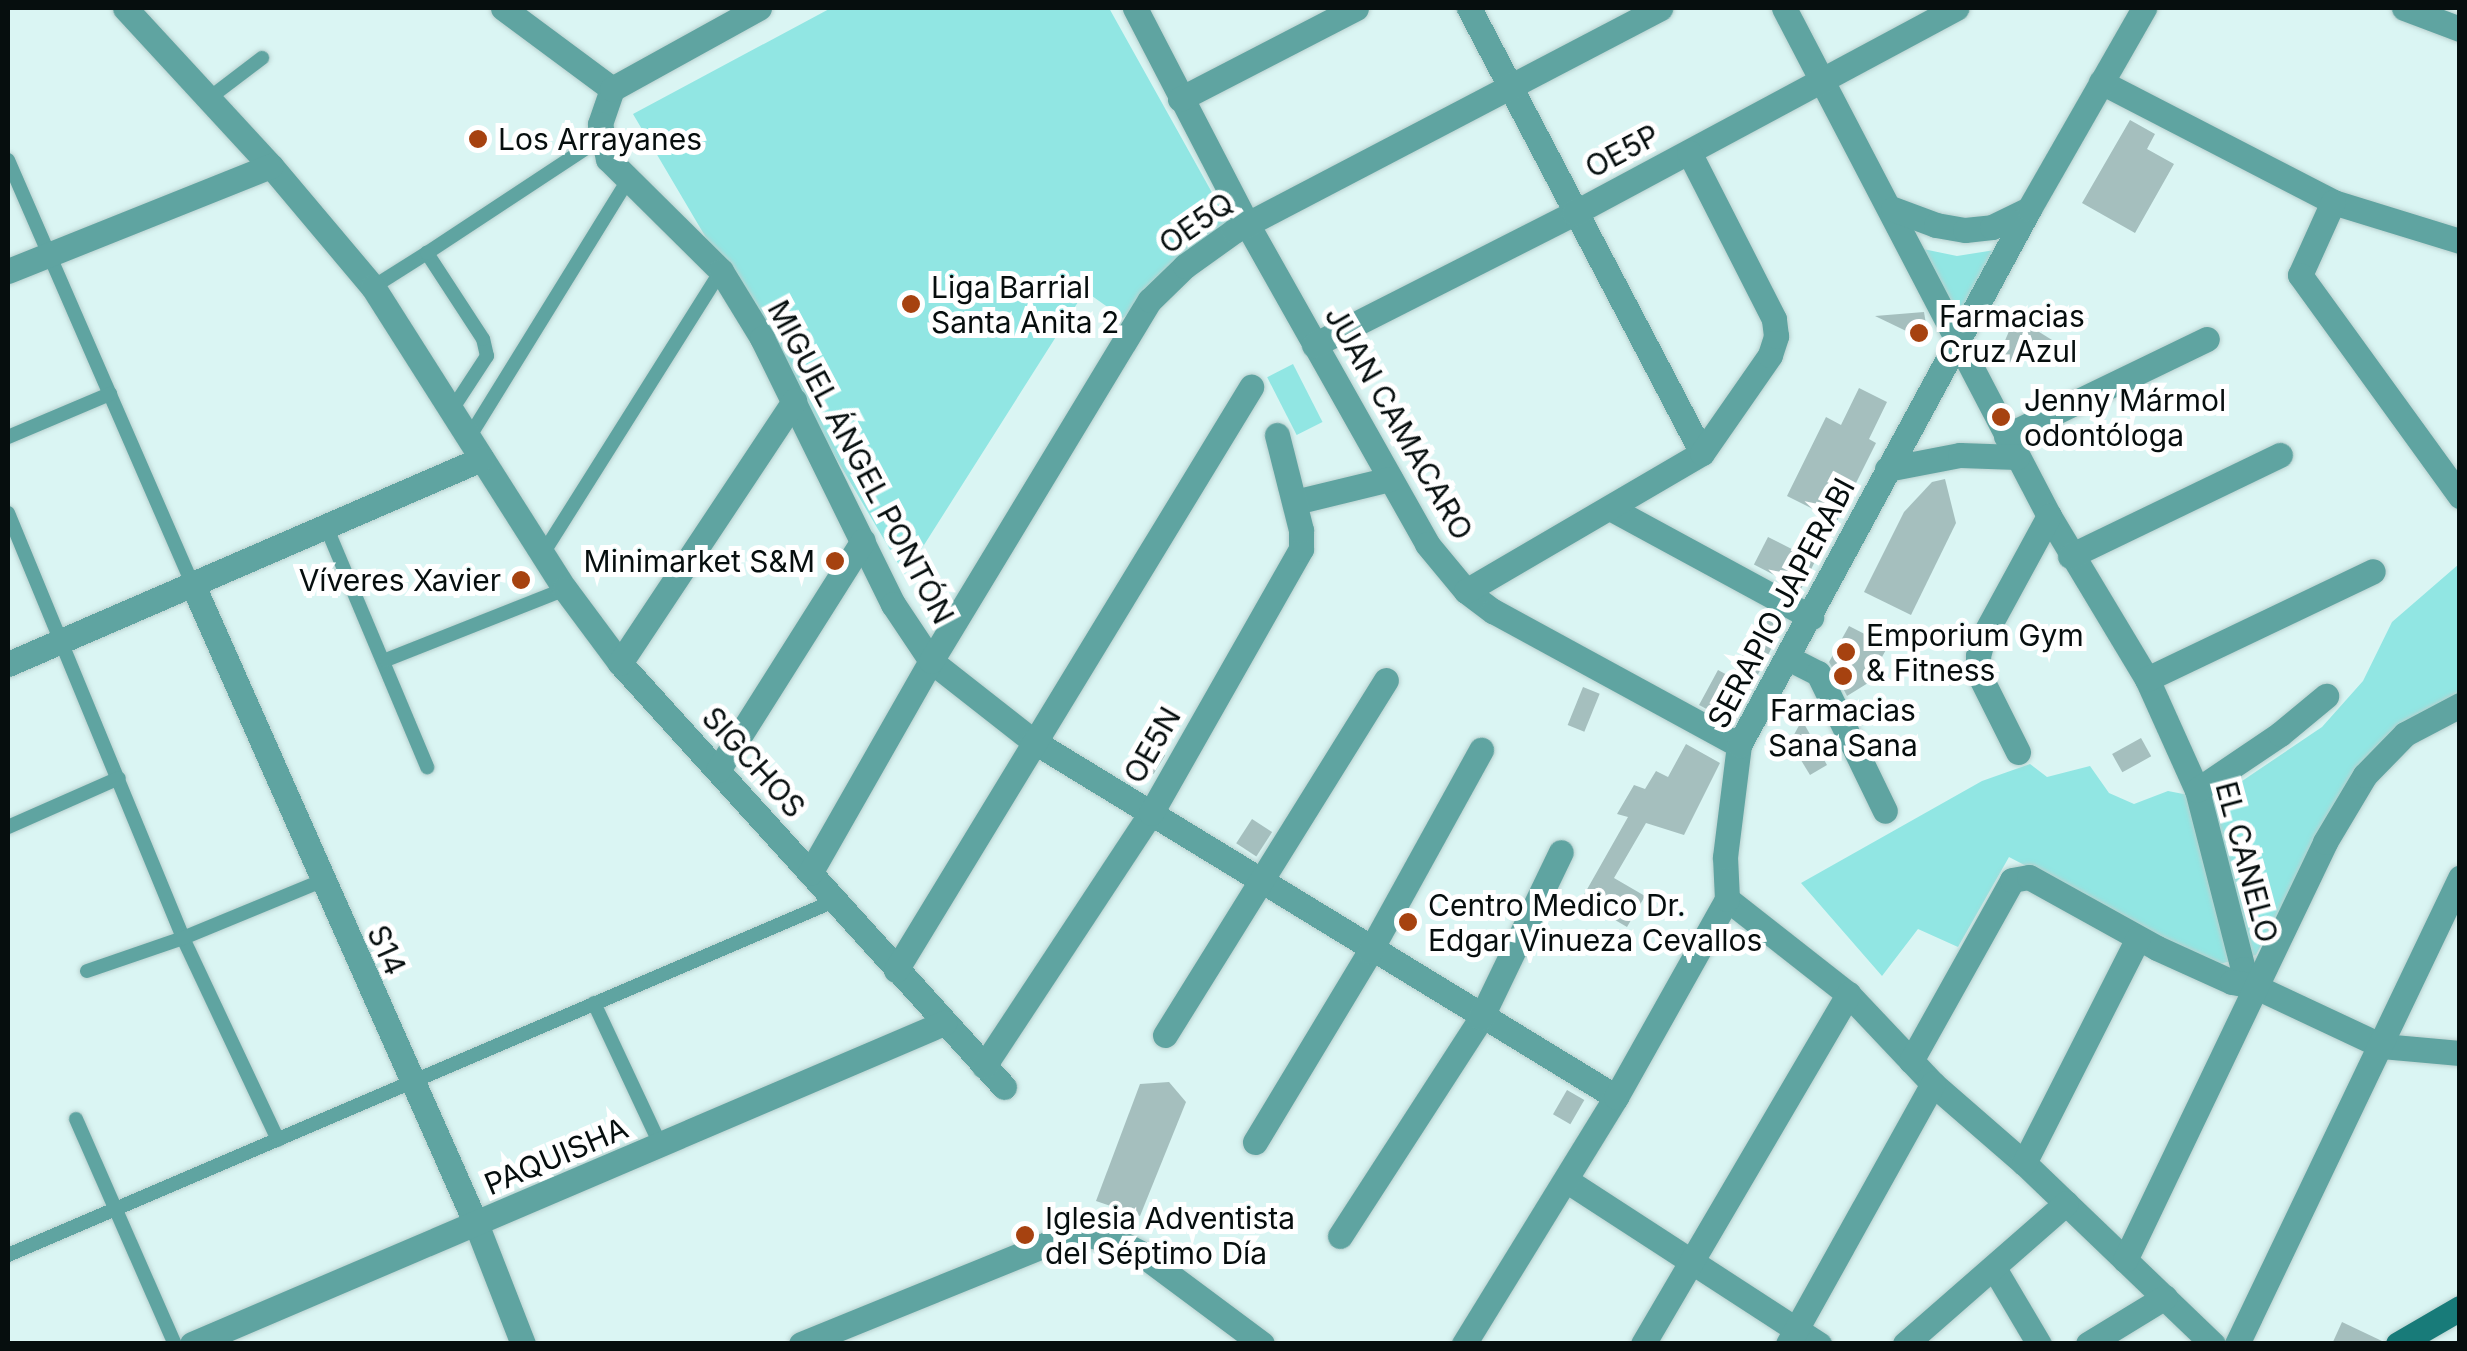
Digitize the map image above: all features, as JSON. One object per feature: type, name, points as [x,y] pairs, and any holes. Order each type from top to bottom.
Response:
[{"type":"street","name":"SIGCHOS","points":[[125,8],[271,166],[374,287],[564,589],[620,663],[1004,1087]]},
{"type":"street","points":[[503,8],[612,89]]},
{"type":"street","points":[[603,137],[600,124],[612,89],[758,8]]},
{"type":"street","name":"JUAN CAMACARO","points":[[1135,8],[1248,224],[1427,544],[1466,591],[1493,612],[1739,745]]},
{"type":"street","points":[[1180,98],[1356,8]]},
{"type":"street","points":[[1470,8],[1702,453]]},
{"type":"street","name":"OE5Q","points":[[810,872],[930,662],[1150,300],[1195,258],[1248,224],[1660,8]]},
{"type":"street","name":"EL CANELO","points":[[1784,8],[1893,209],[1956,344],[2070,556],[2147,679],[2197,790],[2235,954],[2254,986],[2382,1046],[2460,1053]]},
{"type":"street","name":"OE5P","points":[[1314,345],[1574,213],[1956,8]]},
{"type":"street","name":"SERAPIO JAPERABI","points":[[1728,899],[1725,857],[1739,745],[2029,209],[2144,8]]},
{"type":"street","points":[[2404,8],[2460,28]]},
{"type":"street","points":[[2101,82],[2333,202],[2460,241]]},
{"type":"street","name":"MIGUEL ÁNGEL PONTÓN","points":[[603,137],[608,160],[627,182],[720,271],[794,401],[893,604],[930,662],[1033,741],[1616,1097]]},
{"type":"street","points":[[1466,591],[1702,453],[1770,355],[1776,336],[1774,319],[1689,152]]},
{"type":"street","points":[[8,271],[271,166]]},
{"type":"street","points":[[2333,202],[2300,274],[2460,496]]},
{"type":"street","points":[[1893,209],[1936,226],[1966,230],[1992,227],[2029,209]]},
{"type":"street","points":[[1888,469],[2012,446],[2206,339]]},
{"type":"street","points":[[896,970],[1250,387]]},
{"type":"street","points":[[620,663],[794,401]]},
{"type":"street","name":"OE5N","points":[[984,1066],[1151,813],[1302,549],[1295,502],[1276,435]]},
{"type":"street","points":[[8,664],[324,524],[474,449]]},
{"type":"street","points":[[2070,556],[2280,455]]},
{"type":"street","points":[[1295,502],[1390,479]]},
{"type":"street","points":[[1610,508],[1811,617]]},
{"type":"street","points":[[2018,752],[1980,676],[1978,656],[1983,636],[2049,516]]},
{"type":"street","points":[[718,770],[863,542]]},
{"type":"street","points":[[2147,679],[2373,570]]},
{"type":"street","name":"S14","points":[[192,583],[476,1226],[522,1344]]},
{"type":"street","points":[[1788,658],[1818,673],[1884,810]]},
{"type":"street","points":[[1165,1035],[1386,680]]},
{"type":"street","points":[[2197,790],[2280,734],[2326,696]]},
{"type":"street","points":[[2126,1260],[2324,842],[2365,775],[2404,734],[2460,705]]},
{"type":"street","points":[[1254,1142],[1370,950],[1481,750]]},
{"type":"street","points":[[1340,1236],[1482,1018],[1560,852]]},
{"type":"street","points":[[1911,1061],[2012,880],[2029,877],[2138,938],[2217,976],[2254,986]]},
{"type":"street","points":[[2237,1344],[2460,878]]},
{"type":"street","points":[[1464,1344],[1616,1097],[1728,899],[1848,994],[1933,1084],[2024,1163],[2213,1344]]},
{"type":"street","points":[[2024,1163],[2138,938]]},
{"type":"street","points":[[1643,1344],[1848,994]]},
{"type":"street","name":"PAQUISHA","points":[[192,1344],[944,1023]]},
{"type":"street","points":[[1792,1335],[1933,1084]]},
{"type":"street","points":[[1566,1180],[1692,1258],[1792,1335],[1819,1344]]},
{"type":"street","points":[[1906,1344],[2066,1203]]},
{"type":"street","points":[[801,1344],[1047,1244],[1087,1236],[1115,1240],[1140,1252],[1262,1344]]},
{"type":"street","points":[[1994,1268],[2039,1344]]},
{"type":"street","points":[[2088,1344],[2164,1297]]},
{"type":"street","points":[[2398,1344],[2460,1308]]},
{"type":"lane","points":[[208,99],[262,58]]},
{"type":"lane","points":[[374,287],[603,137]]},
{"type":"lane","points":[[8,160],[192,583]]},
{"type":"lane","points":[[474,449],[627,182]]},
{"type":"lane","points":[[427,253],[483,339],[487,356],[451,411]]},
{"type":"lane","points":[[542,554],[720,271]]},
{"type":"lane","points":[[8,437],[110,394]]},
{"type":"lane","points":[[8,513],[183,938],[278,1140]]},
{"type":"lane","points":[[324,524],[386,660],[427,766]]},
{"type":"lane","points":[[386,660],[564,589]]},
{"type":"lane","points":[[8,827],[119,778]]},
{"type":"lane","points":[[86,971],[183,938],[321,881]]},
{"type":"lane","points":[[8,1255],[834,901]]},
{"type":"lane","points":[[594,1004],[660,1146]]},
{"type":"lane","points":[[76,1119],[175,1344]]},
{"type":"shaded area","name":"Liga Barrial Santa Anita 2","points":[[831,8],[1109,8],[1234,232],[1123,318],[1085,291],[905,575],[633,114]]},
{"type":"shaded area","points":[[1923,249],[1957,256],[1995,250],[1958,320]]},
{"type":"shaded area","points":[[1293,364],[1323,422],[1297,435],[1267,377]]},
{"type":"shaded area","points":[[2459,564],[2459,709],[2404,732],[2327,821],[2256,955],[2215,965],[2009,857],[1958,947],[1918,929],[1882,976],[1801,883],[1982,781],[2030,764],[2047,777],[2090,766],[2109,793],[2134,804],[2168,791],[2214,800],[2322,727],[2363,681],[2392,622]]},
{"type":"building","points":[[2130,120],[2155,134],[2147,149],[2174,164],[2135,233],[2082,203]]},
{"type":"building","name":"Farmacias Cruz Azul","points":[[1924,312],[1929,342],[1875,316]]},
{"type":"building","points":[[2015,317],[2060,345],[2006,364],[2001,350]]},
{"type":"building","points":[[1859,388],[1887,402],[1869,439],[1876,443],[1837,521],[1787,496],[1826,417],[1841,425]]},
{"type":"building","points":[[1945,479],[1956,523],[1911,615],[1864,592],[1904,512],[1932,482]]},
{"type":"building","points":[[1768,537],[1815,561],[1801,589],[1754,565]]},
{"type":"building","points":[[1765,611],[1785,622],[1734,721],[1729,721],[1699,705],[1718,670],[1731,677]]},
{"type":"building","points":[[1849,626],[1888,646],[1876,668],[1881,675],[1847,696],[1829,662]]},
{"type":"building","points":[[1583,687],[1600,694],[1584,732],[1568,725]]},
{"type":"building","points":[[1802,720],[1827,765],[1810,775],[1790,742]]},
{"type":"building","points":[[2141,738],[2151,756],[2122,772],[2112,754]]},
{"type":"building","points":[[1144,742],[1165,755],[1154,774],[1132,761]]},
{"type":"building","points":[[1686,744],[1720,763],[1684,835],[1646,823],[1614,878],[1645,896],[1627,927],[1581,900],[1628,817],[1617,814],[1634,785],[1645,789],[1656,771],[1668,777]]},
{"type":"building","points":[[1252,819],[1272,832],[1256,856],[1236,843]]},
{"type":"building","points":[[1169,1082],[1186,1102],[1140,1216],[1096,1201],[1140,1084]]},
{"type":"building","points":[[1567,1090],[1584,1100],[1570,1124],[1553,1114]]},
{"type":"building","points":[[2342,1322],[2382,1341],[2382,1344],[2332,1344]]},
{"type":"place","name":"Los Arrayanes","points":[[478,139]]},
{"type":"place","name":"Liga Barrial Santa Anita 2","points":[[911,304]]},
{"type":"place","name":"Farmacias Cruz Azul","points":[[1919,333]]},
{"type":"place","name":"Jenny Mármol odontóloga","points":[[2001,417]]},
{"type":"place","name":"Minimarket S&M","points":[[835,561]]},
{"type":"place","name":"Víveres Xavier","points":[[521,580]]},
{"type":"place","name":"Emporium Gym & Fitness","points":[[1846,652]]},
{"type":"place","name":"Farmacias Sana Sana","points":[[1843,676]]},
{"type":"place","name":"Centro Medico Dr. Edgar Vinueza Cevallos","points":[[1408,922]]},
{"type":"place","name":"Iglesia Adventista del Séptimo Día","points":[[1025,1235]]}]
